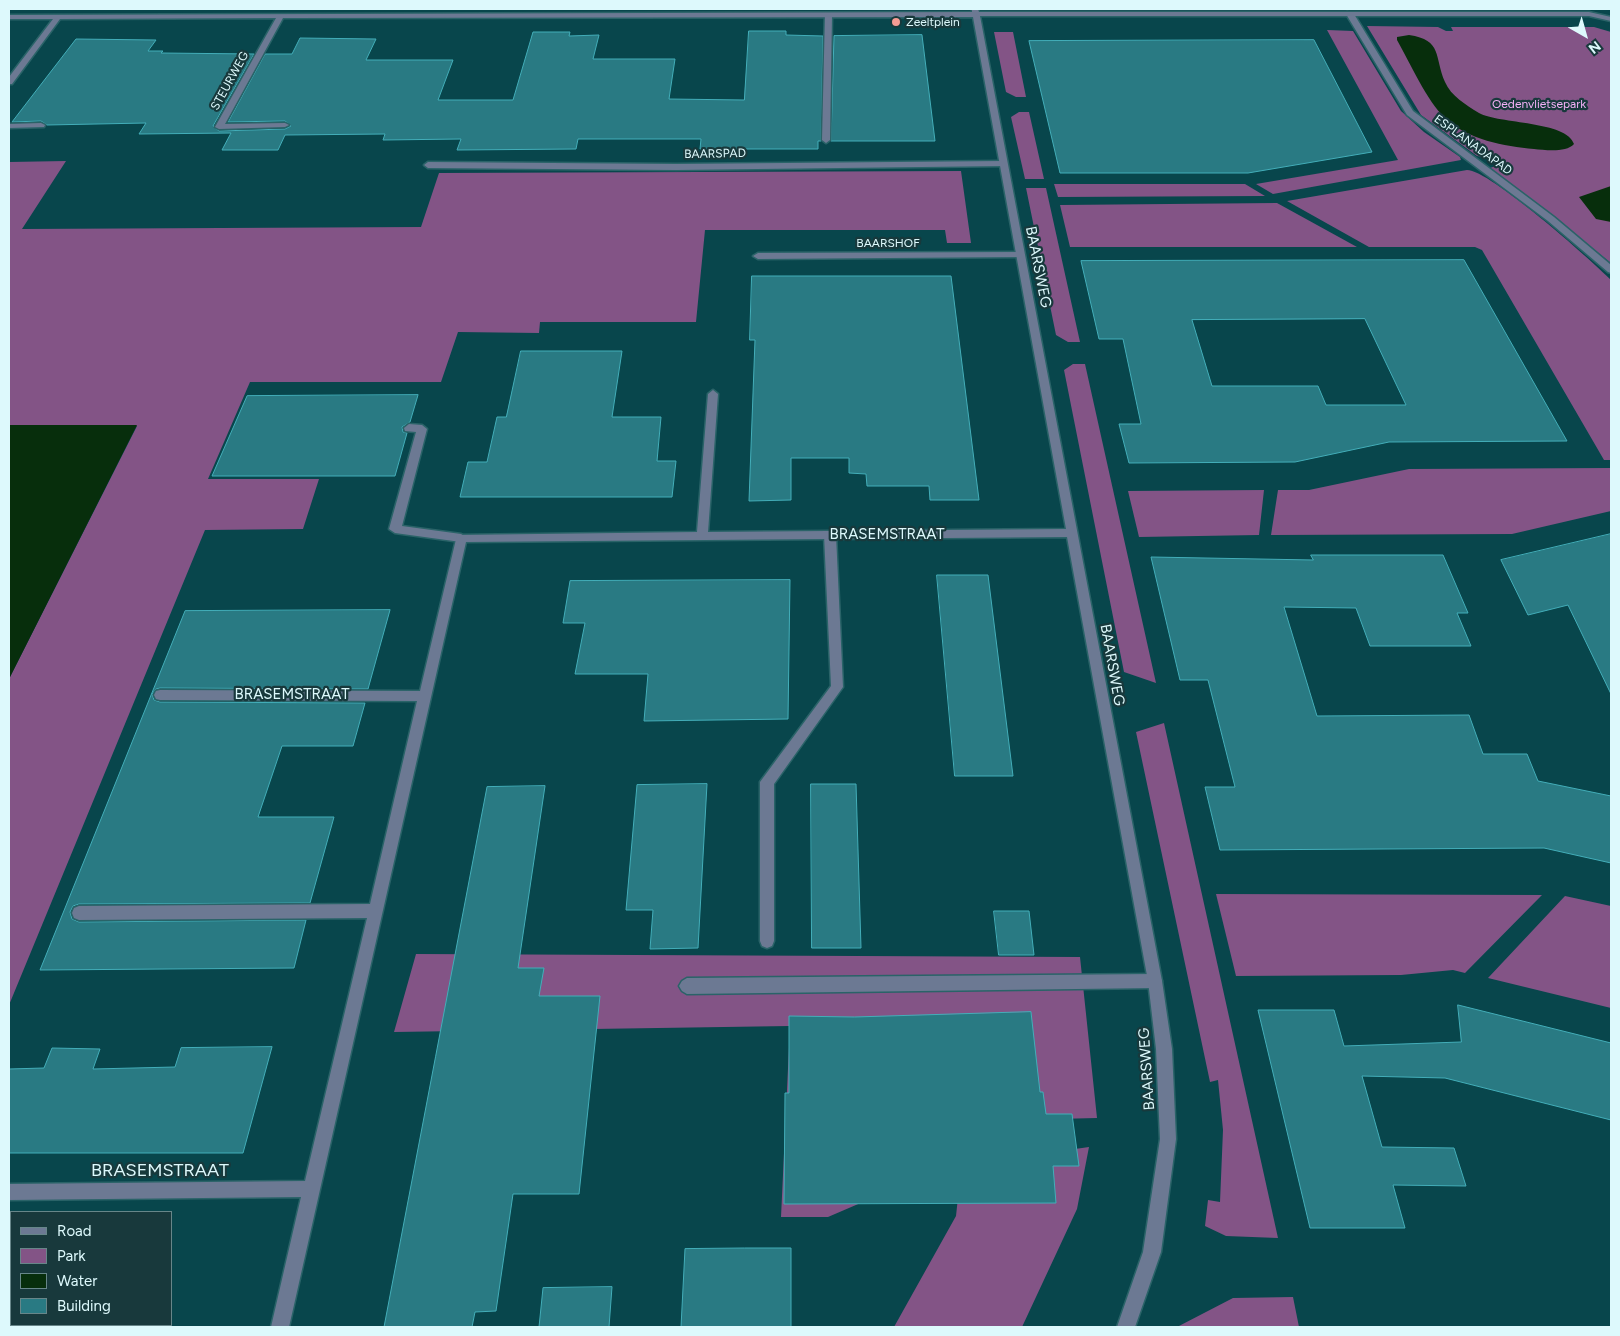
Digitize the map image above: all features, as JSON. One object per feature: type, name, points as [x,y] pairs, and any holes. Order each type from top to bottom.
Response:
[{"type":"street","points":[[126,16],[132,9]]},
{"type":"street","points":[[9,17],[281,16],[413,12],[695,12],[828,15],[1215,11],[1350,14],[1418,11],[1589,14],[1611,19]]},
{"type":"street","name":"BAARSWEG","points":[[975,12],[1154,981],[1164,1049],[1168,1139],[1152,1252],[1126,1327]]},
{"type":"street","name":"ESPLANADAPAD","points":[[1350,14],[1410,113],[1551,219],[1611,270]]},
{"type":"street","points":[[826,140],[828,15]]},
{"type":"street","points":[[9,82],[59,16]]},
{"type":"street","name":"STEURWEG","points":[[281,16],[219,126],[285,125]]},
{"type":"street","points":[[9,126],[41,125]]},
{"type":"street","name":"BAARSPAD","points":[[428,165],[676,167],[1002,164]]},
{"type":"street","name":"BAARSHOF","points":[[758,256],[1019,255]]},
{"type":"street","points":[[702,536],[713,394]]},
{"type":"street","name":"BRASEMSTRAAT","points":[[408,428],[422,429],[395,529],[461,538],[1071,533]]},
{"type":"street","points":[[767,941],[766,782],[837,687],[830,535]]},
{"type":"street","points":[[280,1327],[461,538]]},
{"type":"street","name":"BRASEMSTRAAT","points":[[160,695],[425,696]]},
{"type":"street","points":[[79,913],[375,911]]},
{"type":"street","points":[[687,986],[1154,981]]},
{"type":"street","name":"BRASEMSTRAAT","points":[[9,1192],[311,1189]]},
{"type":"green space","name":"Oedenvlietsepark","points":[[1367,26],[1438,27],[1446,31],[1453,31],[1451,27],[1594,27],[1611,32],[1611,263],[1490,168],[1498,165],[1489,158],[1477,156],[1421,115]]},
{"type":"green space","points":[[1327,30],[1353,31],[1401,111],[1424,132],[1460,157],[1461,160],[1273,194],[1256,184],[1398,160]]},
{"type":"green space","points":[[994,32],[1013,32],[1026,97],[1016,97],[1006,92]]},
{"type":"green space","points":[[1019,112],[1029,112],[1044,179],[1025,179],[1011,117]]},
{"type":"green space","points":[[66,161],[22,229],[421,227],[439,173],[961,171],[971,243],[947,243],[945,230],[705,230],[696,322],[540,322],[539,333],[458,332],[441,382],[250,382],[208,479],[319,479],[303,529],[205,530],[9,1005],[9,679],[137,426],[9,425],[9,162]]},
{"type":"green space","points":[[1467,170],[1479,174],[1517,199],[1611,280],[1611,460],[1604,460],[1482,250],[1475,247],[1369,247],[1287,201]]},
{"type":"green space","points":[[1054,184],[1245,184],[1265,196],[1058,197]]},
{"type":"green space","points":[[1026,188],[1046,188],[1080,342],[1068,342],[1056,335]]},
{"type":"green space","points":[[1277,203],[1357,247],[1070,247],[1060,205]]},
{"type":"green space","points":[[1073,364],[1085,364],[1156,683],[1124,672],[1064,370]]},
{"type":"green space","points":[[1611,468],[1611,511],[1512,534],[1271,535],[1278,490],[1309,490],[1409,469]]},
{"type":"green space","points":[[1264,490],[1259,535],[1139,537],[1128,491]]},
{"type":"green space","points":[[1164,723],[1278,1238],[1226,1236],[1205,1226],[1208,1200],[1220,1202],[1223,1130],[1218,1080],[1210,1082],[1136,732]]},
{"type":"green space","points":[[1216,894],[1542,895],[1465,973],[1453,970],[1401,975],[1236,976]]},
{"type":"green space","points":[[1565,896],[1611,906],[1611,1008],[1488,978]]},
{"type":"green space","points":[[416,954],[1080,957],[1097,1118],[1056,1119],[828,1217],[781,1217],[790,1026],[394,1032]]},
{"type":"green space","points":[[1089,1147],[1077,1209],[1022,1327],[894,1327],[956,1216],[959,1188],[1040,1154]]},
{"type":"green space","points":[[1293,1297],[1299,1327],[1177,1327],[1233,1298]]},
{"type":"water","points":[[1409,35],[1420,37],[1432,45],[1436,51],[1445,82],[1455,96],[1469,107],[1489,117],[1559,131],[1569,137],[1574,144],[1566,149],[1555,150],[1511,146],[1475,137],[1454,126],[1438,111],[1432,102],[1397,40],[1397,37]]},
{"type":"water","points":[[1611,186],[1611,222],[1596,219],[1579,197]]},
{"type":"water","points":[[9,425],[137,425],[9,679]]},
{"type":"building","points":[[749,31],[786,31],[786,35],[823,36],[821,141],[818,141],[818,149],[700,149],[701,139],[578,139],[576,149],[457,150],[461,139],[383,140],[385,134],[285,135],[278,150],[222,150],[231,133],[139,134],[146,123],[47,125],[41,121],[12,122],[76,39],[156,40],[148,51],[163,51],[161,53],[254,54],[213,126],[219,131],[285,129],[291,126],[285,121],[228,122],[265,54],[292,54],[300,38],[376,39],[366,60],[453,60],[438,100],[513,100],[533,32],[570,32],[569,36],[599,35],[593,59],[675,59],[669,99],[744,100]]},
{"type":"building","points":[[922,35],[935,141],[831,141],[834,36]]},
{"type":"building","points":[[1314,40],[1372,152],[1248,173],[1060,173],[1029,41]]},
{"type":"building","points":[[1464,260],[1567,441],[1389,442],[1295,462],[1129,463],[1119,424],[1141,424],[1123,339],[1099,339],[1081,261]],"holes":[[[1365,319],[1406,405],[1326,405],[1318,386],[1212,386],[1192,320]]]},
{"type":"building","points":[[752,276],[951,276],[979,500],[930,500],[929,486],[867,486],[866,474],[849,473],[849,458],[791,458],[791,500],[749,501],[755,340],[750,340]]},
{"type":"building","points":[[521,351],[622,351],[612,417],[661,417],[657,461],[676,461],[672,497],[460,497],[468,462],[487,462],[497,417],[506,417]]},
{"type":"building","points":[[418,395],[410,422],[402,427],[403,432],[407,433],[395,476],[212,476],[247,396]]},
{"type":"building","points":[[1611,534],[1611,694],[1568,605],[1528,615],[1501,560]]},
{"type":"building","points":[[1311,555],[1443,555],[1468,613],[1457,613],[1471,646],[1370,646],[1356,608],[1284,607],[1317,716],[1469,715],[1483,754],[1527,754],[1538,781],[1611,796],[1611,863],[1544,848],[1220,850],[1205,787],[1235,787],[1208,680],[1180,680],[1151,557],[1313,560]]},
{"type":"building","points":[[937,575],[988,575],[1013,776],[955,776]]},
{"type":"building","points":[[790,580],[788,719],[644,721],[648,674],[575,674],[585,623],[563,623],[570,581]]},
{"type":"building","points":[[390,610],[368,689],[160,688],[156,689],[152,694],[154,700],[160,702],[365,703],[353,746],[282,746],[258,817],[334,817],[310,903],[79,904],[73,906],[70,912],[72,919],[79,922],[306,920],[294,968],[40,970],[185,611]]},
{"type":"building","points":[[707,784],[698,948],[650,949],[653,910],[626,910],[637,785]]},
{"type":"building","points":[[811,784],[856,784],[861,948],[812,948]]},
{"type":"building","points":[[545,786],[518,968],[544,968],[539,996],[600,996],[579,1194],[513,1194],[496,1311],[475,1312],[472,1327],[384,1327],[487,787]]},
{"type":"building","points":[[994,911],[1029,911],[1034,955],[999,955]]},
{"type":"building","points":[[1458,1005],[1611,1043],[1611,1120],[1445,1078],[1362,1076],[1382,1147],[1454,1148],[1466,1186],[1393,1185],[1405,1228],[1310,1228],[1258,1010],[1334,1010],[1344,1046],[1461,1042]]},
{"type":"building","points":[[1031,1012],[1040,1092],[1043,1092],[1046,1114],[1072,1114],[1079,1166],[1053,1166],[1056,1203],[784,1204],[785,1093],[789,1093],[789,1016],[854,1017]]},
{"type":"building","points":[[272,1047],[243,1153],[9,1153],[9,1069],[44,1068],[52,1048],[100,1049],[93,1069],[175,1067],[181,1048]]},
{"type":"building","points":[[791,1248],[791,1327],[681,1327],[685,1249]]},
{"type":"building","points":[[612,1287],[609,1327],[539,1327],[543,1288]]},
{"type":"place","name":"Zeeltplein","points":[[896,22]]}]
